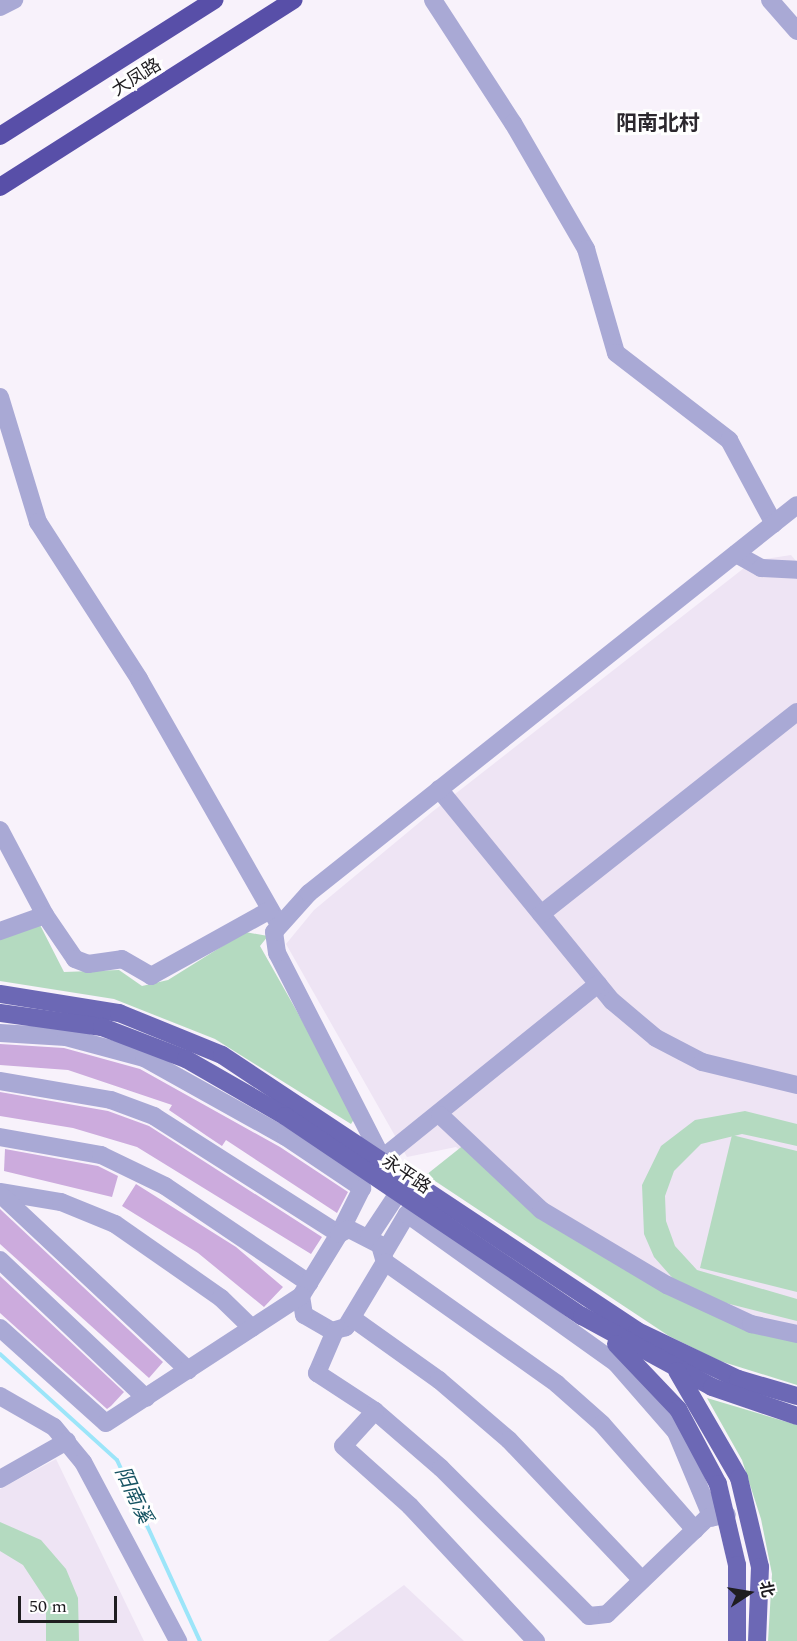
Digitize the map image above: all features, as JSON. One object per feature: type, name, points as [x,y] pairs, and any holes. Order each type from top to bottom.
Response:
[{"type":"highway","name":"大凤路","points":[[0,136],[214,0]]},
{"type":"highway","name":"大凤路","points":[[0,187],[293,0]]},
{"type":"main road","name":"永平路","points":[[0,994],[119,1013],[188,1039],[245,1069],[382,1158],[637,1331],[738,1379],[797,1396]]},
{"type":"main road","name":"永平路","points":[[0,1014],[102,1028],[186,1059],[250,1094],[398,1191],[582,1317],[675,1368],[731,1395],[797,1416]]},
{"type":"main road","points":[[582,1317],[659,1385],[678,1410],[708,1460],[720,1516],[737,1565],[737,1641]]},
{"type":"main road","points":[[637,1331],[675,1368],[711,1422],[739,1478],[760,1567],[756,1641]]},
{"type":"street","points":[[0,7],[14,0]]},
{"type":"street","points":[[433,0],[513,123],[586,249],[616,353],[729,440],[774,524]]},
{"type":"street","points":[[770,0],[797,30]]},
{"type":"street","points":[[0,397],[38,522],[139,679],[274,917],[277,953],[382,1158],[440,1115],[598,984]]},
{"type":"street","points":[[0,830],[45,915],[75,959],[88,964],[122,959],[151,976],[274,917],[797,505]]},
{"type":"street","points":[[736,554],[761,567],[797,570]]},
{"type":"street","points":[[541,914],[797,712]]},
{"type":"street","points":[[439,789],[598,984],[656,1038],[693,1057],[797,1085]]},
{"type":"street","points":[[0,931],[45,915]]},
{"type":"street","points":[[0,1033],[66,1037],[144,1058],[286,1137],[362,1188],[339,1233],[305,1289],[252,1328],[106,1424],[0,1328]]},
{"type":"street","points":[[0,1081],[111,1100],[154,1116],[339,1233],[357,1230],[369,1237],[385,1258],[556,1384],[602,1424],[695,1530]]},
{"type":"street","points":[[440,1115],[541,1210],[667,1285],[751,1324],[797,1335]]},
{"type":"street","points":[[0,1137],[101,1155],[165,1186],[305,1289]]},
{"type":"street","points":[[369,1237],[398,1191],[410,1177]]},
{"type":"street","points":[[0,1193],[61,1202],[115,1224],[212,1291],[252,1328]]},
{"type":"street","points":[[0,1193],[188,1370]]},
{"type":"street","points":[[407,1214],[616,1363],[676,1432],[720,1516],[695,1530],[607,1614],[589,1617],[441,1468],[375,1411],[317,1373],[335,1331],[352,1318],[407,1214]]},
{"type":"street","points":[[0,1260],[146,1398]]},
{"type":"street","points":[[305,1289],[304,1315],[335,1331]]},
{"type":"street","points":[[352,1318],[439,1380],[509,1440],[642,1580]]},
{"type":"street","points":[[0,1396],[43,1419],[67,1441],[101,1490],[178,1641]]},
{"type":"street","points":[[375,1411],[343,1446],[410,1506],[537,1641]]},
{"type":"street","points":[[0,1479],[67,1441]]},
{"type":"shaded area","points":[[791,555],[797,562],[797,1332],[755,1324],[523,1205],[456,1147],[407,1157],[286,944],[314,910],[432,812],[753,561]]},
{"type":"shaded area","points":[[56,1459],[144,1641],[0,1641],[0,1489]]},
{"type":"shaded area","points":[[404,1585],[464,1641],[328,1641]]},
{"type":"green space","points":[[38,921],[64,972],[119,970],[142,986],[168,980],[245,932],[268,936],[260,946],[356,1116],[351,1124],[215,1039],[114,999],[0,981],[0,932]]},
{"type":"green space","points":[[745,1111],[797,1124],[797,1146],[742,1134],[701,1144],[674,1171],[665,1196],[666,1221],[675,1246],[697,1270],[797,1299],[797,1321],[706,1298],[677,1283],[654,1257],[644,1234],[642,1185],[661,1146],[695,1120]]},
{"type":"green space","points":[[732,1135],[797,1151],[797,1292],[700,1268]]},
{"type":"green space","points":[[465,1144],[557,1218],[676,1285],[797,1336],[797,1385],[720,1361],[669,1336],[426,1175]]},
{"type":"green space","points":[[707,1398],[797,1425],[797,1641],[768,1641],[772,1574],[761,1519],[742,1460]]},
{"type":"green space","points":[[0,1522],[41,1540],[66,1569],[78,1598],[79,1641],[46,1641],[46,1600],[23,1565],[0,1551]]},
{"type":"building","points":[[0,1044],[64,1048],[140,1069],[280,1147],[348,1192],[337,1213],[226,1140],[222,1146],[169,1110],[172,1105],[68,1070],[0,1065]]},
{"type":"building","points":[[0,1092],[108,1111],[149,1126],[322,1237],[311,1254],[137,1147],[73,1128],[0,1116]]},
{"type":"building","points":[[5,1149],[98,1166],[118,1176],[112,1197],[4,1171]]},
{"type":"building","points":[[136,1184],[236,1247],[283,1287],[264,1307],[198,1253],[122,1206]]},
{"type":"building","points":[[0,1209],[163,1362],[149,1378],[0,1244]]},
{"type":"building","points":[[0,1276],[124,1392],[111,1406],[107,1409],[0,1313]]},
{"type":"waterway","name":"阳南溪","points":[[0,1354],[117,1460],[200,1641]]},
{"type":"district","name":"阳南北村","points":[[658,124]]}]
